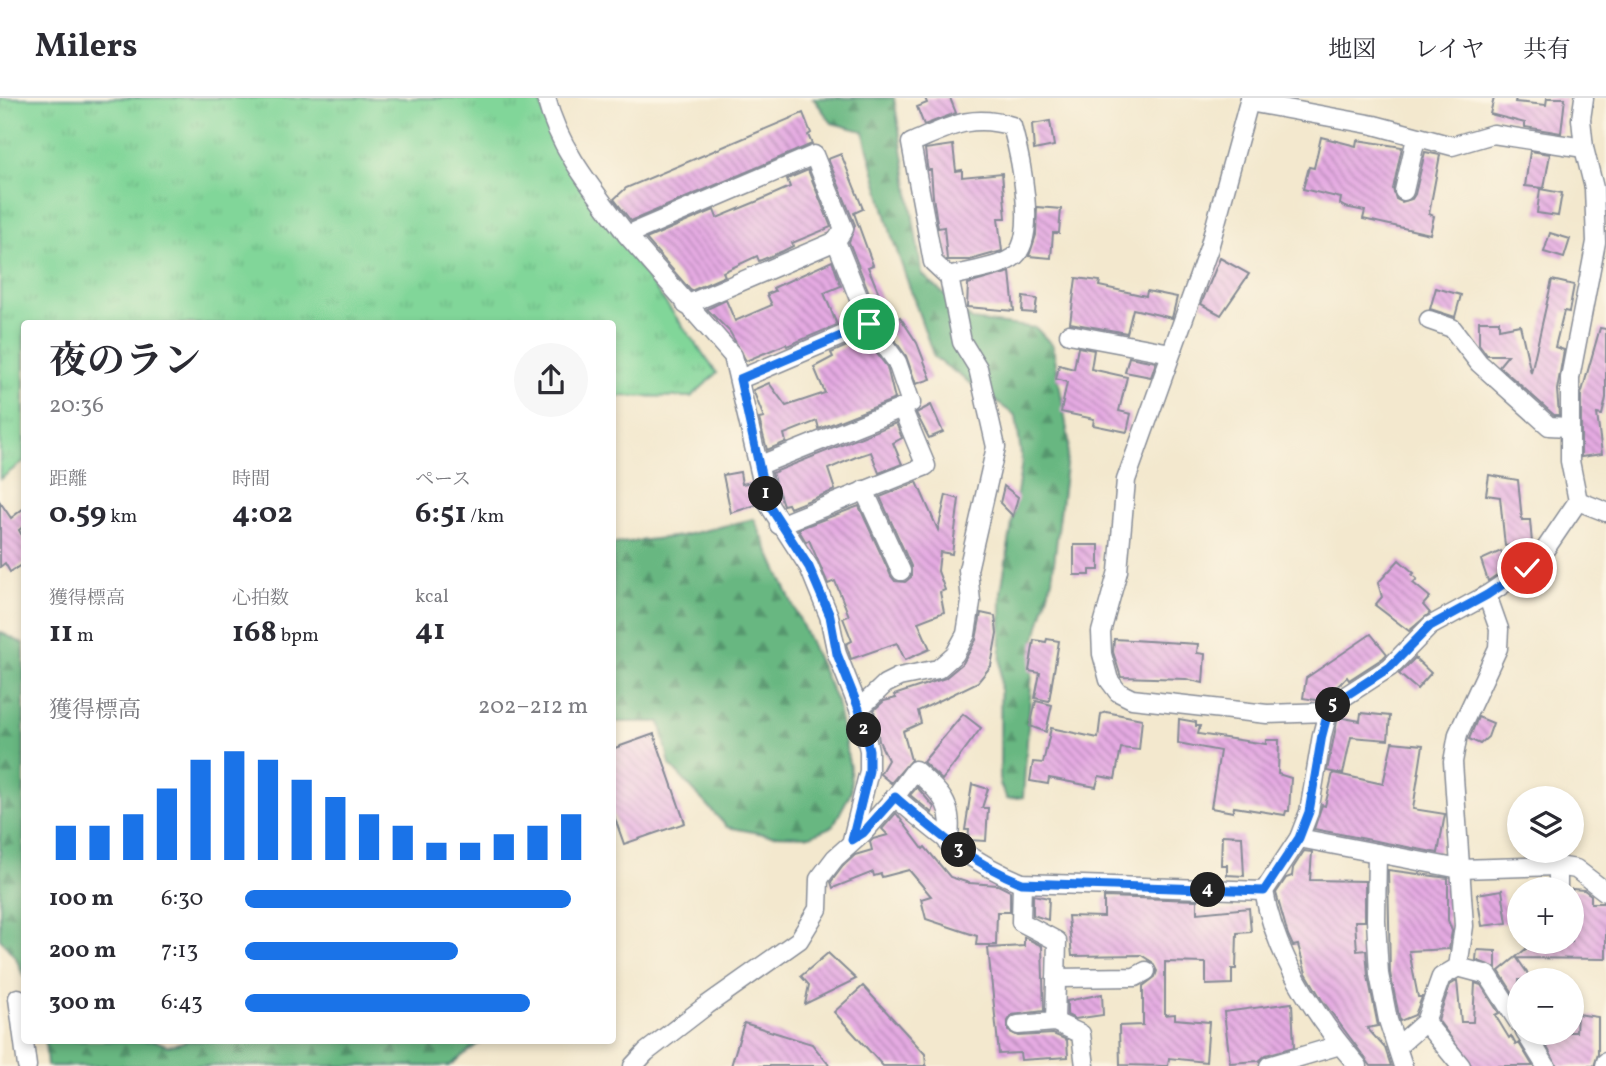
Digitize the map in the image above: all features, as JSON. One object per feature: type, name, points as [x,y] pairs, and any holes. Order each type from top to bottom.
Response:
[{"type":"street","points":[[546,98],[551,116],[580,172],[626,234],[733,356],[767,502],[779,525],[809,567],[830,616],[837,654],[859,709],[869,750],[869,771],[852,840]]},
{"type":"street","points":[[1358,1066],[1340,1045],[1301,987],[1276,938],[1264,891],[1299,838],[1312,800],[1328,712],[1336,702],[1390,667],[1430,626],[1487,595],[1527,568],[1544,551],[1578,501],[1570,461],[1570,378],[1596,242],[1594,188],[1584,148],[1581,119],[1584,98]]},
{"type":"street","points":[[1328,712],[1267,714],[1132,699],[1118,692],[1109,680],[1102,654],[1101,632],[1118,570],[1126,480],[1209,248],[1250,100],[1374,125],[1452,146],[1493,134],[1584,148]]},
{"type":"street","points":[[859,709],[885,684],[899,677],[938,669],[955,654],[966,634],[971,602],[968,570],[996,447],[978,368],[962,342],[948,277],[933,262],[911,143],[967,120],[991,119],[1012,126],[1022,160],[1027,207],[1020,250],[1012,258],[948,277]]},
{"type":"street","points":[[1404,191],[1416,138]]},
{"type":"street","points":[[626,234],[814,155],[844,229],[836,241],[686,305]]},
{"type":"street","points":[[760,465],[911,403],[897,362],[869,324],[836,241]]},
{"type":"street","points":[[1429,320],[1452,328],[1479,363],[1549,426],[1569,427]]},
{"type":"street","points":[[740,379],[869,324]]},
{"type":"street","points":[[1069,334],[1171,353]]},
{"type":"street","points":[[779,525],[926,466],[902,408]]},
{"type":"street","points":[[864,490],[901,571]]},
{"type":"street","points":[[1578,501],[1606,512]]},
{"type":"street","points":[[1458,967],[1464,926],[1453,762],[1458,734],[1498,649],[1499,629],[1487,595]]},
{"type":"street","points":[[633,1066],[646,1052],[707,1005],[799,940],[818,909],[819,878],[852,840],[863,833],[915,770],[943,796],[949,810],[951,826],[948,843]]},
{"type":"street","points":[[895,797],[948,843],[985,868],[1022,883],[1264,891]]},
{"type":"street","points":[[1299,838],[1461,869],[1558,866],[1576,869],[1606,892]]},
{"type":"street","points":[[1377,853],[1376,920],[1379,974],[1388,1020],[1403,1066]]},
{"type":"street","points":[[1558,866],[1558,877]]},
{"type":"street","points":[[1022,883],[1021,922],[1057,941],[1055,1022]]},
{"type":"street","points":[[1398,1046],[1425,1022],[1441,977],[1458,967],[1488,975],[1507,1004]]},
{"type":"street","points":[[1056,978],[1135,977],[1146,971]]},
{"type":"street","points":[[18,998],[21,1021]]},
{"type":"street","points":[[1018,1025],[1055,1022],[1081,1034],[1085,1066]]},
{"type":"street","points":[[1425,1022],[1461,1066]]},
{"type":"street","points":[[24,1044],[27,1066]]},
{"type":"street","points":[[1269,1066],[1340,1045]]},
{"type":"street","points":[[1533,1045],[1546,1066]]},
{"type":"green space","points":[[0,98],[539,98],[556,153],[717,373],[691,397],[616,396],[616,320],[21,320],[21,463],[0,479]]},
{"type":"green space","points":[[813,98],[894,98],[922,274],[972,320],[1036,328],[1053,346],[1069,441],[1052,579],[1034,644],[1023,797],[1007,799],[1000,784],[1001,592],[1022,462],[1016,416],[934,357],[892,237],[863,131],[832,123]]},
{"type":"green space","points":[[754,519],[837,702],[850,768],[851,792],[833,826],[810,836],[769,835],[727,827],[670,765],[660,722],[616,722],[616,544],[681,536]]},
{"type":"green space","points":[[0,632],[21,642],[21,970],[16,958],[0,939]]},
{"type":"green space","points":[[45,1044],[478,1044],[449,1066],[47,1066]]},
{"type":"building","points":[[925,98],[950,98],[956,113],[924,125],[917,107],[927,103]]},
{"type":"building","points":[[1494,98],[1516,98],[1515,102],[1546,105],[1547,98],[1565,98],[1561,133],[1525,127],[1525,123],[1490,114]]},
{"type":"building","points":[[803,113],[811,133],[808,135],[812,144],[631,221],[614,199],[626,188]]},
{"type":"building","points":[[1050,121],[1054,146],[1034,150],[1032,124]]},
{"type":"building","points":[[1321,137],[1356,146],[1357,140],[1402,147],[1393,189],[1396,199],[1402,202],[1412,199],[1415,194],[1425,152],[1440,155],[1429,214],[1434,216],[1430,234],[1363,219],[1365,211],[1345,207],[1340,204],[1341,198],[1303,189],[1309,167],[1314,168]]},
{"type":"building","points":[[953,145],[956,171],[962,170],[962,177],[1002,173],[1006,218],[998,218],[1002,251],[970,260],[947,260],[944,227],[938,228],[931,170],[928,170],[925,149]]},
{"type":"building","points":[[1530,151],[1550,154],[1544,188],[1525,186]]},
{"type":"building","points":[[841,154],[863,209],[854,213],[873,265],[868,267],[891,323],[900,317],[917,343],[931,379],[916,384],[906,356],[879,318],[849,242],[855,225],[828,159]]},
{"type":"building","points":[[808,170],[831,227],[792,243],[793,246],[759,261],[757,256],[723,272],[725,276],[691,291],[646,239],[714,210],[717,218],[758,201],[790,187],[787,179]]},
{"type":"building","points":[[1540,189],[1562,193],[1558,216],[1537,213]]},
{"type":"building","points":[[1037,207],[1061,209],[1059,233],[1053,233],[1051,258],[1029,256],[1036,235]]},
{"type":"building","points":[[1550,233],[1570,239],[1564,258],[1544,252]]},
{"type":"building","points":[[1220,258],[1249,274],[1221,315],[1201,304]]},
{"type":"building","points":[[832,261],[841,286],[824,293],[837,325],[787,346],[786,344],[746,361],[730,332],[707,309],[726,300],[735,321],[772,305],[767,294],[775,291],[773,288]]},
{"type":"building","points":[[1010,272],[1014,311],[967,307],[968,284]]},
{"type":"building","points":[[1076,278],[1100,281],[1099,286],[1146,296],[1147,291],[1177,297],[1172,318],[1133,309],[1127,333],[1070,323]]},
{"type":"building","points":[[1552,280],[1574,285],[1569,312],[1564,311],[1555,347],[1564,350],[1557,390],[1559,415],[1554,415],[1499,366],[1508,355],[1487,355],[1479,344],[1479,321],[1499,321],[1499,329],[1520,325],[1531,373]]},
{"type":"building","points":[[1436,288],[1461,295],[1455,317],[1430,309]]},
{"type":"building","points":[[1023,297],[1037,299],[1035,313],[1022,312]]},
{"type":"building","points":[[1600,328],[1606,329],[1606,398],[1602,415],[1597,414],[1602,454],[1581,457],[1581,395]]},
{"type":"building","points":[[865,338],[887,367],[895,399],[819,429],[817,421],[784,434],[786,442],[767,450],[759,419],[764,418],[753,390],[769,383],[786,406],[825,393],[814,367],[833,357],[831,353]]},
{"type":"building","points":[[1078,347],[1094,350],[1091,369],[1127,377],[1119,411],[1131,414],[1127,432],[1093,425],[1094,419],[1061,412],[1067,382],[1056,379],[1059,365],[1074,369]]},
{"type":"building","points":[[1129,357],[1156,362],[1151,377],[1125,372]]},
{"type":"building","points":[[931,405],[943,432],[929,438],[916,413]]},
{"type":"building","points":[[896,423],[902,438],[893,443],[902,464],[879,473],[871,452],[856,457],[828,469],[835,490],[790,508],[788,504],[783,505],[772,473]]},
{"type":"building","points":[[740,472],[742,484],[751,482],[756,505],[731,513],[723,475]]},
{"type":"building","points":[[1489,475],[1518,480],[1522,520],[1530,520],[1532,543],[1505,546],[1500,497],[1486,495]]},
{"type":"building","points":[[917,482],[938,530],[946,495],[959,499],[952,554],[940,552],[938,571],[945,590],[940,592],[944,612],[918,622],[930,649],[905,660],[897,643],[851,659],[846,644],[852,641],[843,618],[849,616],[835,581],[828,584],[809,540],[806,542],[798,529],[859,506],[891,576],[895,581],[905,582],[911,577],[911,566],[880,497]]},
{"type":"building","points":[[1004,486],[1018,497],[1013,516],[1000,503]]},
{"type":"building","points":[[0,502],[11,518],[21,510],[21,565],[10,572],[5,563],[0,567]]},
{"type":"building","points":[[1074,545],[1099,545],[1099,570],[1090,570],[1090,575],[1074,575]]},
{"type":"building","points":[[1501,551],[1507,568],[1488,581],[1481,560]]},
{"type":"building","points":[[1399,560],[1414,573],[1412,575],[1417,579],[1413,583],[1430,597],[1423,605],[1430,613],[1409,631],[1375,605],[1382,597],[1378,583]]},
{"type":"building","points":[[981,613],[995,616],[997,633],[991,666],[978,682],[918,711],[921,723],[903,731],[911,760],[891,783],[880,774],[888,760],[879,741],[874,710],[884,701],[896,698],[894,695],[945,678],[963,663],[976,640]]},
{"type":"building","points":[[1371,634],[1387,654],[1383,658],[1349,680],[1347,677],[1322,701],[1303,698],[1306,678]]},
{"type":"building","points":[[1047,639],[1059,641],[1049,701],[1035,698],[1040,673],[1029,671],[1034,640],[1046,642]]},
{"type":"building","points":[[1114,639],[1198,644],[1197,653],[1205,654],[1203,683],[1186,679],[1121,677],[1113,652]]},
{"type":"building","points":[[1415,658],[1431,673],[1417,689],[1399,674]]},
{"type":"building","points":[[1036,701],[1052,705],[1046,732],[1030,726]]},
{"type":"building","points":[[1106,712],[1142,719],[1139,750],[1121,748],[1115,779],[1099,776],[1096,787],[1049,778],[1048,784],[1030,781],[1033,762],[1043,763],[1051,728],[1098,738],[1101,714]]},
{"type":"building","points":[[1361,713],[1390,716],[1388,740],[1351,737],[1343,774],[1327,771],[1338,717],[1360,721]]},
{"type":"building","points":[[963,714],[981,728],[942,780],[923,762]]},
{"type":"building","points":[[1478,717],[1493,723],[1488,737],[1480,744],[1469,739]]},
{"type":"building","points":[[1179,719],[1196,722],[1196,726],[1200,726],[1198,734],[1266,744],[1266,740],[1279,740],[1278,774],[1291,778],[1289,811],[1286,811],[1285,815],[1234,807],[1233,812],[1211,808],[1220,751],[1178,743]]},
{"type":"building","points":[[654,734],[685,823],[624,844],[616,821],[616,748]]},
{"type":"building","points":[[1392,742],[1423,745],[1413,809],[1445,814],[1438,853],[1314,829],[1322,805],[1325,806],[1333,773],[1383,784]]},
{"type":"building","points":[[972,784],[988,789],[982,808],[988,808],[986,841],[968,840],[969,830],[965,830]]},
{"type":"building","points":[[917,787],[934,807],[932,813],[910,795]]},
{"type":"building","points":[[896,813],[923,849],[925,847],[950,877],[969,883],[998,885],[1010,891],[1010,912],[997,912],[996,945],[976,945],[977,936],[926,919],[921,899],[931,896],[909,870],[882,877],[881,874],[874,876],[873,872],[833,888],[831,882],[843,866],[855,855],[872,850],[870,842],[873,839],[888,835],[882,829]]},
{"type":"building","points":[[1222,835],[1242,836],[1244,876],[1227,875],[1227,865],[1221,865]]},
{"type":"building","points":[[1304,851],[1312,852],[1310,880],[1365,881],[1365,921],[1355,921],[1357,951],[1366,950],[1378,1026],[1367,1028],[1385,1048],[1391,1066],[1371,1066],[1322,1000],[1306,973],[1298,945],[1293,946],[1288,935],[1276,893],[1286,878],[1292,876],[1293,868]]},
{"type":"building","points":[[1388,870],[1448,878],[1448,920],[1452,931],[1449,949],[1409,951],[1418,997],[1422,997],[1415,1015],[1400,1021],[1390,973]]},
{"type":"building","points":[[1502,890],[1507,923],[1482,926],[1477,894]]},
{"type":"building","points":[[1584,890],[1591,895],[1591,903],[1606,903],[1606,959],[1517,958],[1524,968],[1507,968],[1507,984],[1499,971],[1520,954],[1584,954]]},
{"type":"building","points":[[1033,895],[1049,898],[1048,920],[1033,915]]},
{"type":"building","points":[[1104,897],[1197,900],[1197,913],[1249,908],[1251,932],[1237,933],[1236,969],[1232,969],[1232,984],[1206,985],[1206,963],[1165,962],[1165,1015],[1175,1014],[1175,1019],[1209,1022],[1206,1062],[1169,1058],[1168,1066],[1120,1065],[1119,1026],[1143,1025],[1143,986],[1155,977],[1157,971],[1152,962],[1141,955],[1072,956],[1068,916],[1104,917]]},
{"type":"building","points":[[1024,937],[1042,946],[1044,1011],[1012,1015],[1008,1021],[1008,1031],[1018,1036],[1053,1034],[1067,1040],[1068,1057],[1021,1060],[1020,1053],[999,1054],[988,948],[1024,946]]},
{"type":"building","points":[[1477,950],[1496,951],[1496,968],[1476,960]]},
{"type":"building","points":[[828,953],[856,979],[805,1004],[809,985],[801,976]]},
{"type":"building","points":[[1457,981],[1461,1022],[1473,1022],[1475,983],[1481,985],[1499,1013],[1495,1015],[1507,1035],[1507,1045],[1520,1045],[1533,1066],[1472,1066],[1438,1020],[1450,985]]},
{"type":"building","points":[[863,986],[925,1054],[926,1066],[883,1066],[834,1012]]},
{"type":"building","points":[[1102,994],[1103,1015],[1075,1019],[1067,1015],[1067,1001]]},
{"type":"building","points":[[1292,1003],[1294,1047],[1266,1055],[1259,1061],[1230,1063],[1224,1012]]},
{"type":"building","points":[[1584,1015],[1598,1017],[1598,1054],[1594,1066],[1557,1066],[1546,1045],[1584,1045]]},
{"type":"building","points":[[744,1023],[812,1044],[830,1066],[731,1066]]},
{"type":"route","points":[[869,324],[740,379],[767,502],[779,525],[809,567],[830,616],[837,654],[859,709],[869,750],[866,792],[852,840],[863,833],[895,797],[948,843],[985,868],[1031,886],[1264,891],[1299,838],[1309,812],[1322,735],[1328,712],[1336,702],[1390,667],[1430,626],[1487,595],[1527,568]]}]
